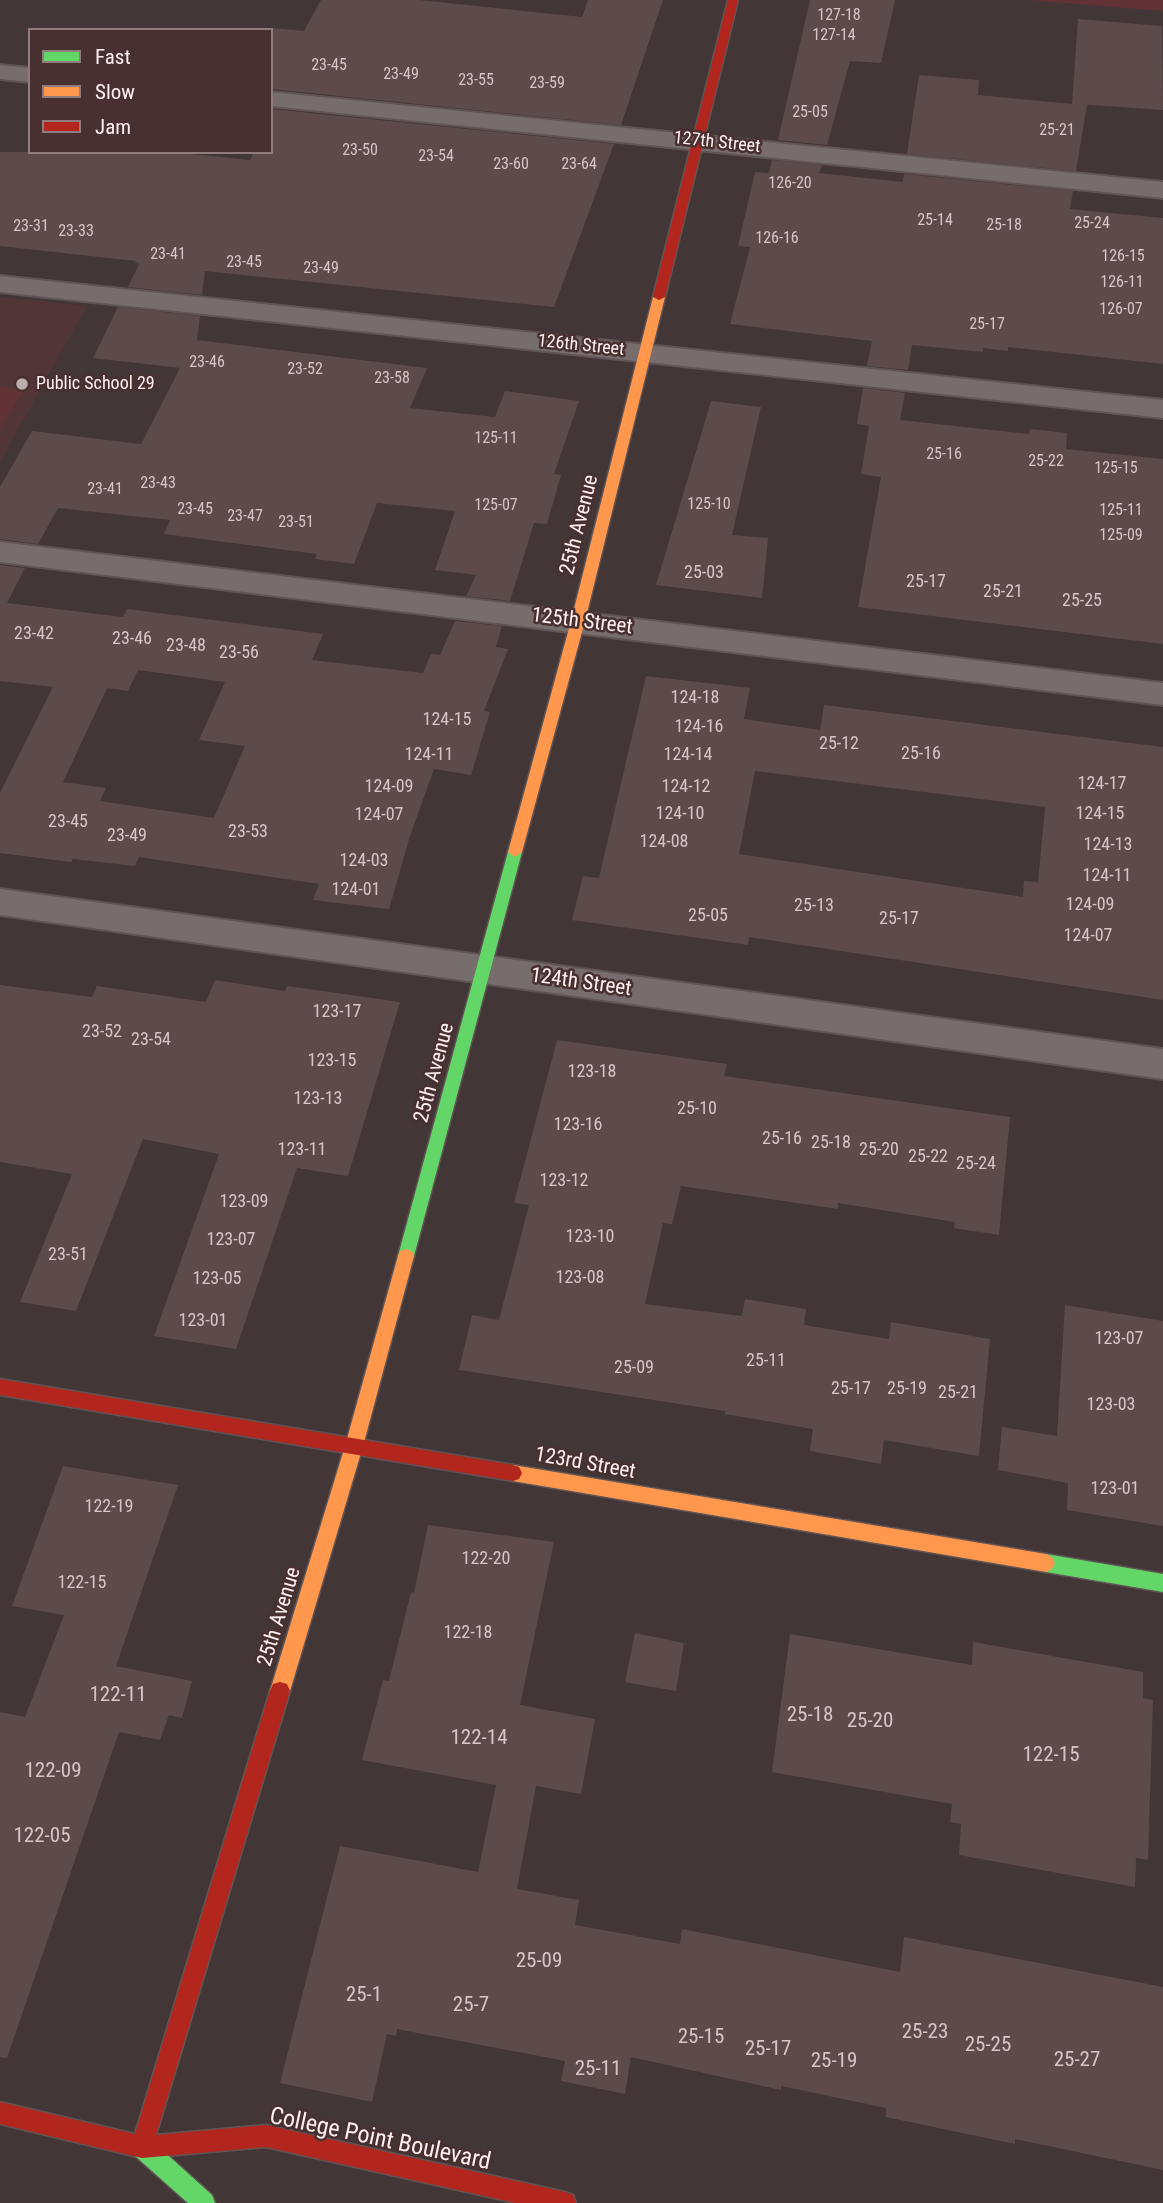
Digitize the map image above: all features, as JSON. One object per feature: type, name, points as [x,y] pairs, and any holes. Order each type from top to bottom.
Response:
[{"type":"street","name":"25th Avenue","points":[[142,2147],[354,1446],[578,621],[733,0]]},
{"type":"street","points":[[0,72],[28,75]]},
{"type":"street","name":"127th Street","points":[[273,99],[1163,190]]},
{"type":"street","name":"126th Street","points":[[0,284],[1163,409]]},
{"type":"street","name":"125th Street","points":[[0,552],[1163,694]]},
{"type":"street","name":"124th Street","points":[[0,902],[1163,1064]]},
{"type":"street","name":"123rd Street","points":[[0,1387],[1163,1583]]},
{"type":"street","name":"College Point Boulevard","points":[[0,2113],[142,2147],[266,2136],[565,2203]]},
{"type":"street","name":"College Point Boulevard","points":[[142,2147],[204,2203]]},
{"type":"shaded area","points":[[1025,0],[1163,0],[1163,11]]},
{"type":"shaded area","name":"Public School 29","points":[[0,297],[87,306],[0,462]]},
{"type":"shaded area","points":[[0,387],[24,390],[0,429]]},
{"type":"building","points":[[321,0],[419,0],[582,17],[588,0],[663,0],[621,125],[273,89],[273,28],[304,31]]},
{"type":"building","points":[[810,0],[895,0],[881,63],[850,61],[827,145],[778,140]]},
{"type":"building","points":[[1078,19],[1162,26],[1163,110],[1076,104],[1087,105],[1076,171],[907,154],[919,75],[979,80],[978,95],[1072,104]]},
{"type":"building","points":[[273,109],[614,144],[554,307],[205,271],[202,295],[128,287],[139,264],[135,263],[136,261],[0,246],[0,152],[192,154],[250,160],[253,154],[273,154]]},
{"type":"building","points":[[772,160],[822,165],[819,173],[903,182],[904,174],[1073,191],[1070,209],[1163,218],[1163,364],[1008,347],[1008,351],[983,348],[983,352],[912,345],[908,370],[867,366],[872,341],[730,324],[750,247],[738,246],[755,172],[769,173]]},
{"type":"building","points":[[118,307],[200,316],[197,340],[427,368],[410,408],[495,417],[505,391],[579,401],[554,474],[561,475],[547,524],[534,523],[510,601],[466,596],[476,575],[435,570],[455,511],[377,503],[354,564],[315,559],[317,554],[164,534],[170,520],[58,508],[38,544],[0,539],[0,487],[32,431],[141,444],[180,368],[93,358]]},
{"type":"building","points":[[863,388],[905,393],[900,420],[1029,434],[1030,429],[1067,433],[1066,449],[1163,459],[1163,644],[858,607],[881,477],[861,474],[869,426],[857,424]]},
{"type":"building","points":[[711,401],[761,407],[732,535],[768,538],[762,598],[656,585]]},
{"type":"building","points":[[0,565],[25,568],[7,603],[123,617],[127,609],[323,634],[312,660],[423,673],[431,654],[440,655],[455,621],[502,626],[496,647],[508,649],[484,711],[490,712],[471,775],[434,769],[410,836],[389,909],[313,900],[319,884],[139,857],[135,866],[73,859],[71,862],[0,853],[0,793],[53,687],[0,681]],"holes":[[[138,670],[225,682],[199,740],[245,746],[214,818],[100,801],[106,788],[63,782],[107,688],[128,691]]]},
{"type":"building","points":[[646,676],[750,688],[744,719],[820,730],[824,705],[1163,747],[1163,1000],[749,937],[748,945],[572,920],[583,876],[599,878]],"holes":[[[755,771],[1045,807],[1038,882],[1024,881],[1023,897],[739,854]]]},
{"type":"building","points":[[215,980],[285,991],[287,986],[400,1002],[348,1176],[297,1168],[236,1349],[154,1336],[219,1154],[143,1139],[76,1311],[20,1302],[72,1174],[0,1162],[0,985],[92,997],[97,986],[206,1002]]},
{"type":"building","points":[[557,1040],[727,1064],[724,1076],[1010,1117],[999,1235],[954,1228],[955,1222],[838,1203],[838,1209],[681,1186],[672,1224],[663,1223],[645,1304],[742,1316],[745,1299],[806,1309],[804,1325],[889,1339],[891,1322],[990,1339],[979,1456],[884,1440],[881,1464],[810,1451],[813,1429],[725,1414],[725,1411],[459,1370],[472,1315],[499,1320],[529,1205],[514,1203]]},
{"type":"building","points":[[1065,1305],[1163,1321],[1163,1526],[1067,1510],[1068,1483],[998,1470],[1002,1427],[1057,1436]]},
{"type":"building","points":[[63,1466],[178,1485],[116,1666],[192,1681],[182,1718],[169,1715],[160,1740],[119,1732],[7,2058],[0,2057],[0,1712],[25,1717],[64,1615],[12,1606]]},
{"type":"building","points":[[428,1525],[554,1542],[520,1705],[595,1719],[581,1794],[536,1786],[517,1889],[579,1900],[575,1925],[680,1944],[682,1929],[900,1972],[904,1937],[1163,1987],[1163,2170],[1015,2139],[1015,2144],[886,2117],[886,2108],[781,2086],[781,2090],[631,2057],[625,2094],[561,2081],[565,2061],[397,2029],[396,2036],[387,2034],[372,2102],[280,2083],[340,1846],[478,1872],[496,1785],[362,1760],[383,1680],[389,1681],[411,1592],[414,1593]]},
{"type":"building","points":[[635,1633],[684,1643],[676,1691],[625,1682]]},
{"type":"building","points":[[790,1634],[972,1665],[973,1642],[1143,1672],[1143,1698],[1153,1700],[1148,1860],[1136,1858],[1135,1887],[959,1855],[961,1824],[950,1822],[952,1804],[772,1772]]},
{"type":"traffic: fast","points":[[406,1256],[515,852]]},
{"type":"traffic: fast","points":[[1046,1563],[1163,1583]]},
{"type":"traffic: fast","points":[[142,2147],[204,2203]]},
{"type":"traffic: slow","points":[[515,852],[578,621],[659,297]]},
{"type":"traffic: slow","points":[[280,1691],[354,1446],[406,1256]]},
{"type":"traffic: slow","points":[[513,1473],[1046,1563]]},
{"type":"traffic: jam","points":[[659,297],[733,0]]},
{"type":"traffic: jam","points":[[0,1387],[513,1473]]},
{"type":"traffic: jam","points":[[142,2147],[280,1691]]},
{"type":"traffic: jam","points":[[0,2113],[142,2147],[266,2136],[565,2203]]},
{"type":"place","name":"Public School 29","points":[[22,384]]}]
